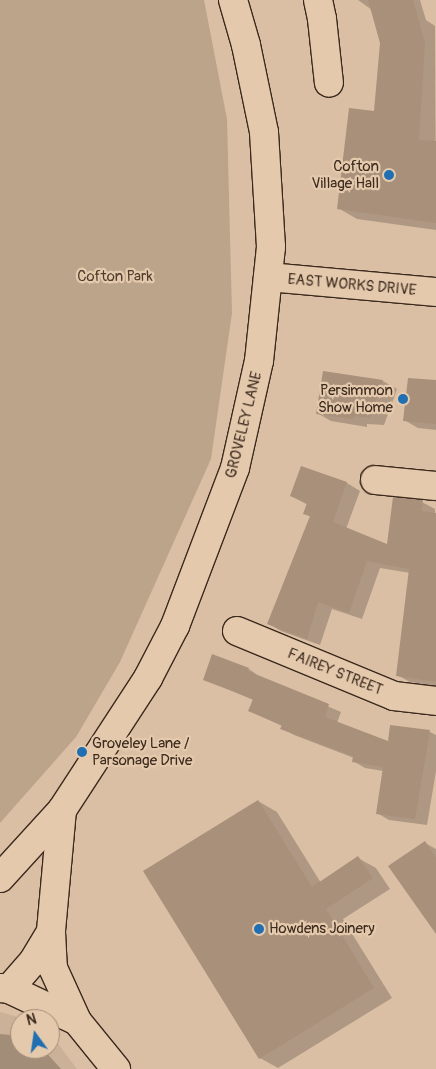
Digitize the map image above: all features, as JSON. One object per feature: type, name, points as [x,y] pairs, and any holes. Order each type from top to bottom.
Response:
[{"type":"main road","name":"GROVELEY LANE","points":[[0,878],[62,810],[148,678],[175,626],[235,468],[259,362],[271,247],[264,132],[246,44],[233,0]]},
{"type":"main road","points":[[318,0],[329,83]]},
{"type":"main road","name":"EAST WORKS DRIVE","points":[[268,277],[436,292]]},
{"type":"main road","points":[[375,480],[436,486]]},
{"type":"main road","name":"FAIREY STREET","points":[[237,631],[394,696],[436,702]]},
{"type":"main road","points":[[62,810],[51,932],[53,968],[77,1021],[116,1069]]},
{"type":"main road","points":[[51,932],[34,960],[5,988],[77,1021]]},
{"type":"shaded area","points":[[0,1012],[10,1015],[10,1059],[60,1059],[60,1046],[77,1069],[0,1069]]},
{"type":"green space","name":"Cofton Park","points":[[0,0],[204,0],[227,119],[232,313],[211,459],[120,662],[76,737],[0,823]]},
{"type":"building","name":"Cofton Village Hall","points":[[368,0],[413,0],[425,43],[419,140],[436,141],[436,223],[337,209],[349,108],[374,111],[380,43]]},
{"type":"building","points":[[323,371],[383,380],[370,418],[354,416],[353,419],[316,414]]},
{"type":"building","points":[[408,378],[436,380],[436,424],[403,421]]},
{"type":"building","points":[[301,466],[347,482],[333,522],[387,544],[393,497],[423,500],[421,511],[436,513],[436,682],[396,676],[409,569],[367,561],[349,613],[318,602],[307,639],[267,624],[310,516],[303,514],[307,503],[290,496]]},
{"type":"building","points":[[212,654],[249,668],[248,671],[329,704],[325,717],[388,741],[390,725],[430,730],[415,819],[376,814],[383,767],[352,762],[353,756],[280,729],[282,725],[248,711],[253,699],[203,680]]},
{"type":"building","name":"Howdens Joinery","points":[[258,800],[312,887],[358,856],[373,878],[326,909],[374,988],[259,1059],[143,871]]},
{"type":"building","points":[[425,841],[436,858],[436,934],[388,866]]},
{"type":"place","name":"Cofton Village Hall","points":[[389,175]]},
{"type":"place","name":"Persimmon Show Home","points":[[403,399]]},
{"type":"place","name":"Groveley Lane / Parsonage Drive","points":[[82,752]]},
{"type":"place","name":"Howdens Joinery","points":[[259,929]]}]
